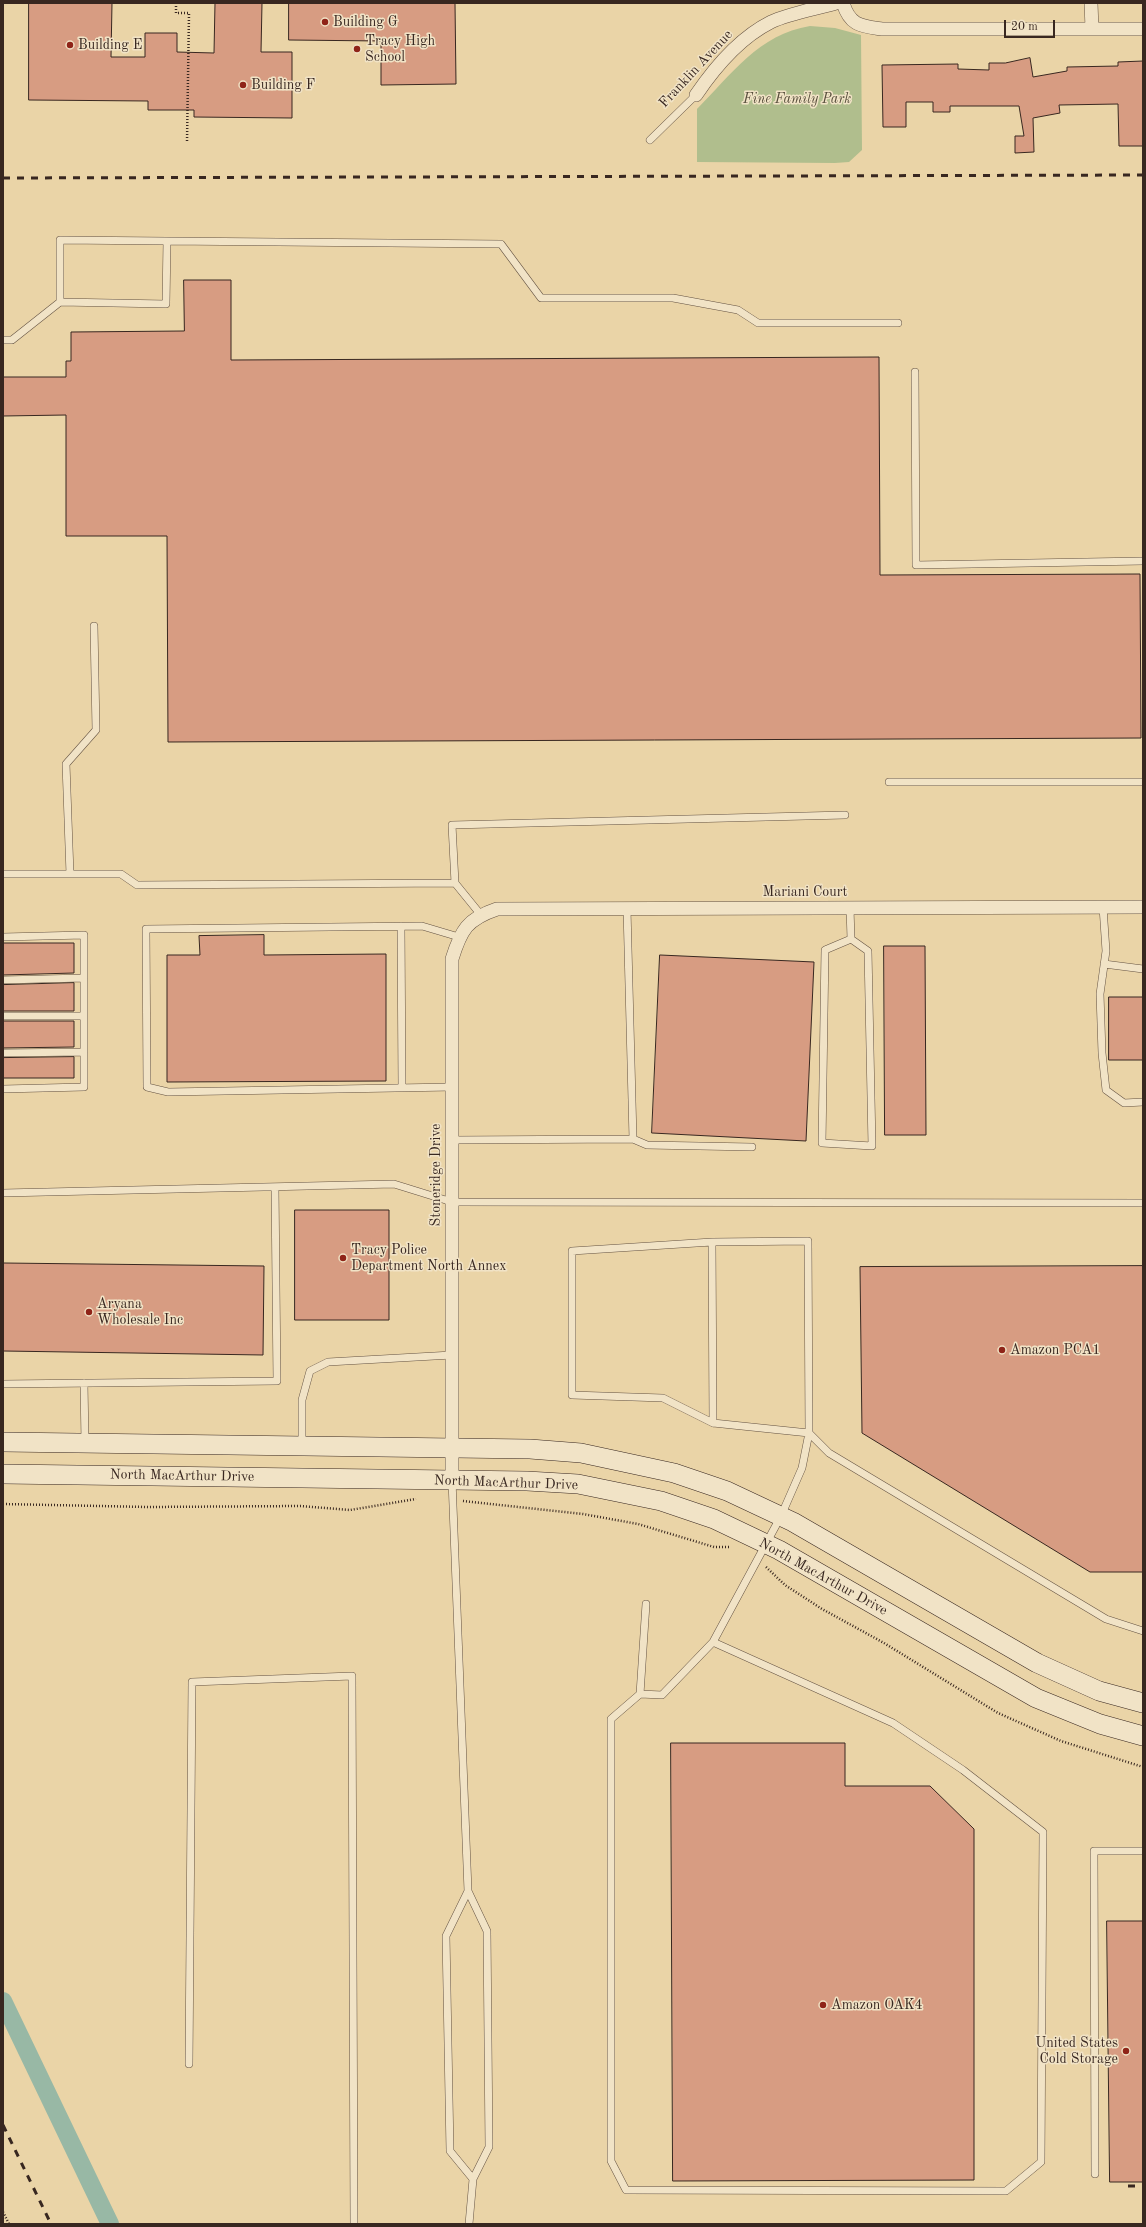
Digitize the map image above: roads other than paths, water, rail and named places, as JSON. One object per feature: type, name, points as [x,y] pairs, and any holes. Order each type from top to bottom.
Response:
[{"type":"main road","points":[[3,1442],[452,1447],[581,1453],[674,1473],[727,1491],[781,1516],[1037,1663],[1099,1691],[1143,1703]]},
{"type":"main road","name":"North MacArthur Drive","points":[[3,1474],[527,1481],[578,1484],[646,1498],[714,1519],[767,1545],[1036,1698],[1100,1724],[1143,1736]]},
{"type":"street","name":"Franklin Avenue","points":[[696,95],[709,76],[749,37],[771,22],[836,3]]},
{"type":"street","points":[[843,3],[846,15],[857,25],[882,29],[1143,29]]},
{"type":"street","points":[[1091,3],[1092,29]]},
{"type":"street","name":"Mariani Court","points":[[475,919],[497,909],[1143,907]]},
{"type":"street","name":"Stoneridge Drive","points":[[452,1480],[452,959],[459,937],[475,919]]},
{"type":"lane","name":"Franklin Avenue","points":[[650,140],[696,95]]},
{"type":"lane","points":[[60,302],[60,240],[501,244],[541,298],[673,298],[738,310],[758,323],[898,323]]},
{"type":"lane","points":[[3,340],[12,340],[60,302],[166,304],[167,241]]},
{"type":"lane","points":[[915,372],[916,565],[1143,561]]},
{"type":"lane","points":[[70,874],[66,764],[96,730],[94,626]]},
{"type":"lane","points":[[889,782],[1143,782]]},
{"type":"lane","points":[[475,919],[455,883],[452,825],[845,815]]},
{"type":"lane","points":[[3,874],[121,874],[137,885],[455,883]]},
{"type":"lane","points":[[1103,907],[1106,951],[1100,994],[1102,1053],[1106,1090],[1124,1103],[1143,1102]]},
{"type":"lane","points":[[850,908],[851,939]]},
{"type":"lane","points":[[628,909],[633,1139]]},
{"type":"lane","points":[[400,926],[402,1088]]},
{"type":"lane","points":[[452,1086],[168,1092],[147,1086],[146,929],[422,926],[459,937]]},
{"type":"lane","points":[[3,937],[84,935],[84,1087],[3,1089]]},
{"type":"lane","points":[[851,939],[868,951],[872,1146],[822,1144],[825,950],[851,939]]},
{"type":"lane","points":[[1104,964],[1143,968]]},
{"type":"lane","points":[[3,980],[84,978]]},
{"type":"lane","points":[[3,1016],[84,1016]]},
{"type":"lane","points":[[3,1053],[84,1052]]},
{"type":"lane","points":[[452,1140],[633,1139],[647,1145],[752,1147]]},
{"type":"lane","points":[[3,1193],[394,1184],[452,1202],[1143,1203]]},
{"type":"lane","points":[[3,1384],[277,1381],[275,1187]]},
{"type":"lane","points":[[713,1642],[893,1723],[963,1770],[1043,1832],[1041,2162],[1006,2191],[626,2190],[611,2161],[611,1719],[640,1694],[662,1695],[713,1642],[767,1545],[802,1468],[809,1433],[808,1241],[712,1242],[572,1251],[572,1395],[663,1398],[713,1423],[809,1433],[829,1453],[1106,1619],[1143,1631]]},
{"type":"lane","points":[[712,1242],[713,1423]]},
{"type":"lane","points":[[302,1446],[302,1400],[310,1371],[328,1362],[452,1356]]},
{"type":"lane","points":[[84,1383],[85,1443]]},
{"type":"lane","points":[[452,1480],[468,1891],[487,1931],[489,2147],[473,2179],[469,2224]]},
{"type":"lane","points":[[640,1694],[646,1604]]},
{"type":"lane","points":[[189,2064],[192,1682],[352,1676],[354,2224]]},
{"type":"lane","points":[[1095,2174],[1094,1852],[1143,1851]]},
{"type":"lane","points":[[468,1891],[446,1936],[450,2151],[473,2179]]},
{"type":"waterway","points":[[3,2001],[110,2224]]},
{"type":"railway","points":[[3,178],[1143,175]]},
{"type":"railway","points":[[3,2125],[51,2224]]},
{"type":"railway","points":[[1128,2186],[1143,2186]]},
{"type":"place","name":"Building G","points":[[325,22]]},
{"type":"place","name":"Building E","points":[[70,45]]},
{"type":"place","name":"Tracy High School","points":[[357,49]]},
{"type":"place","name":"Building F","points":[[243,85]]},
{"type":"place","name":"Tracy Police Department North Annex","points":[[343,1258]]},
{"type":"place","name":"Aryana Wholesale Inc","points":[[89,1312]]},
{"type":"place","name":"Amazon PCA1","points":[[1002,1350]]},
{"type":"place","name":"Amazon OAK4","points":[[823,2005]]},
{"type":"place","name":"United States Cold Storage","points":[[1126,2051]]},
{"type":"park label","name":"Fine Family Park","points":[[797,99]]}]
